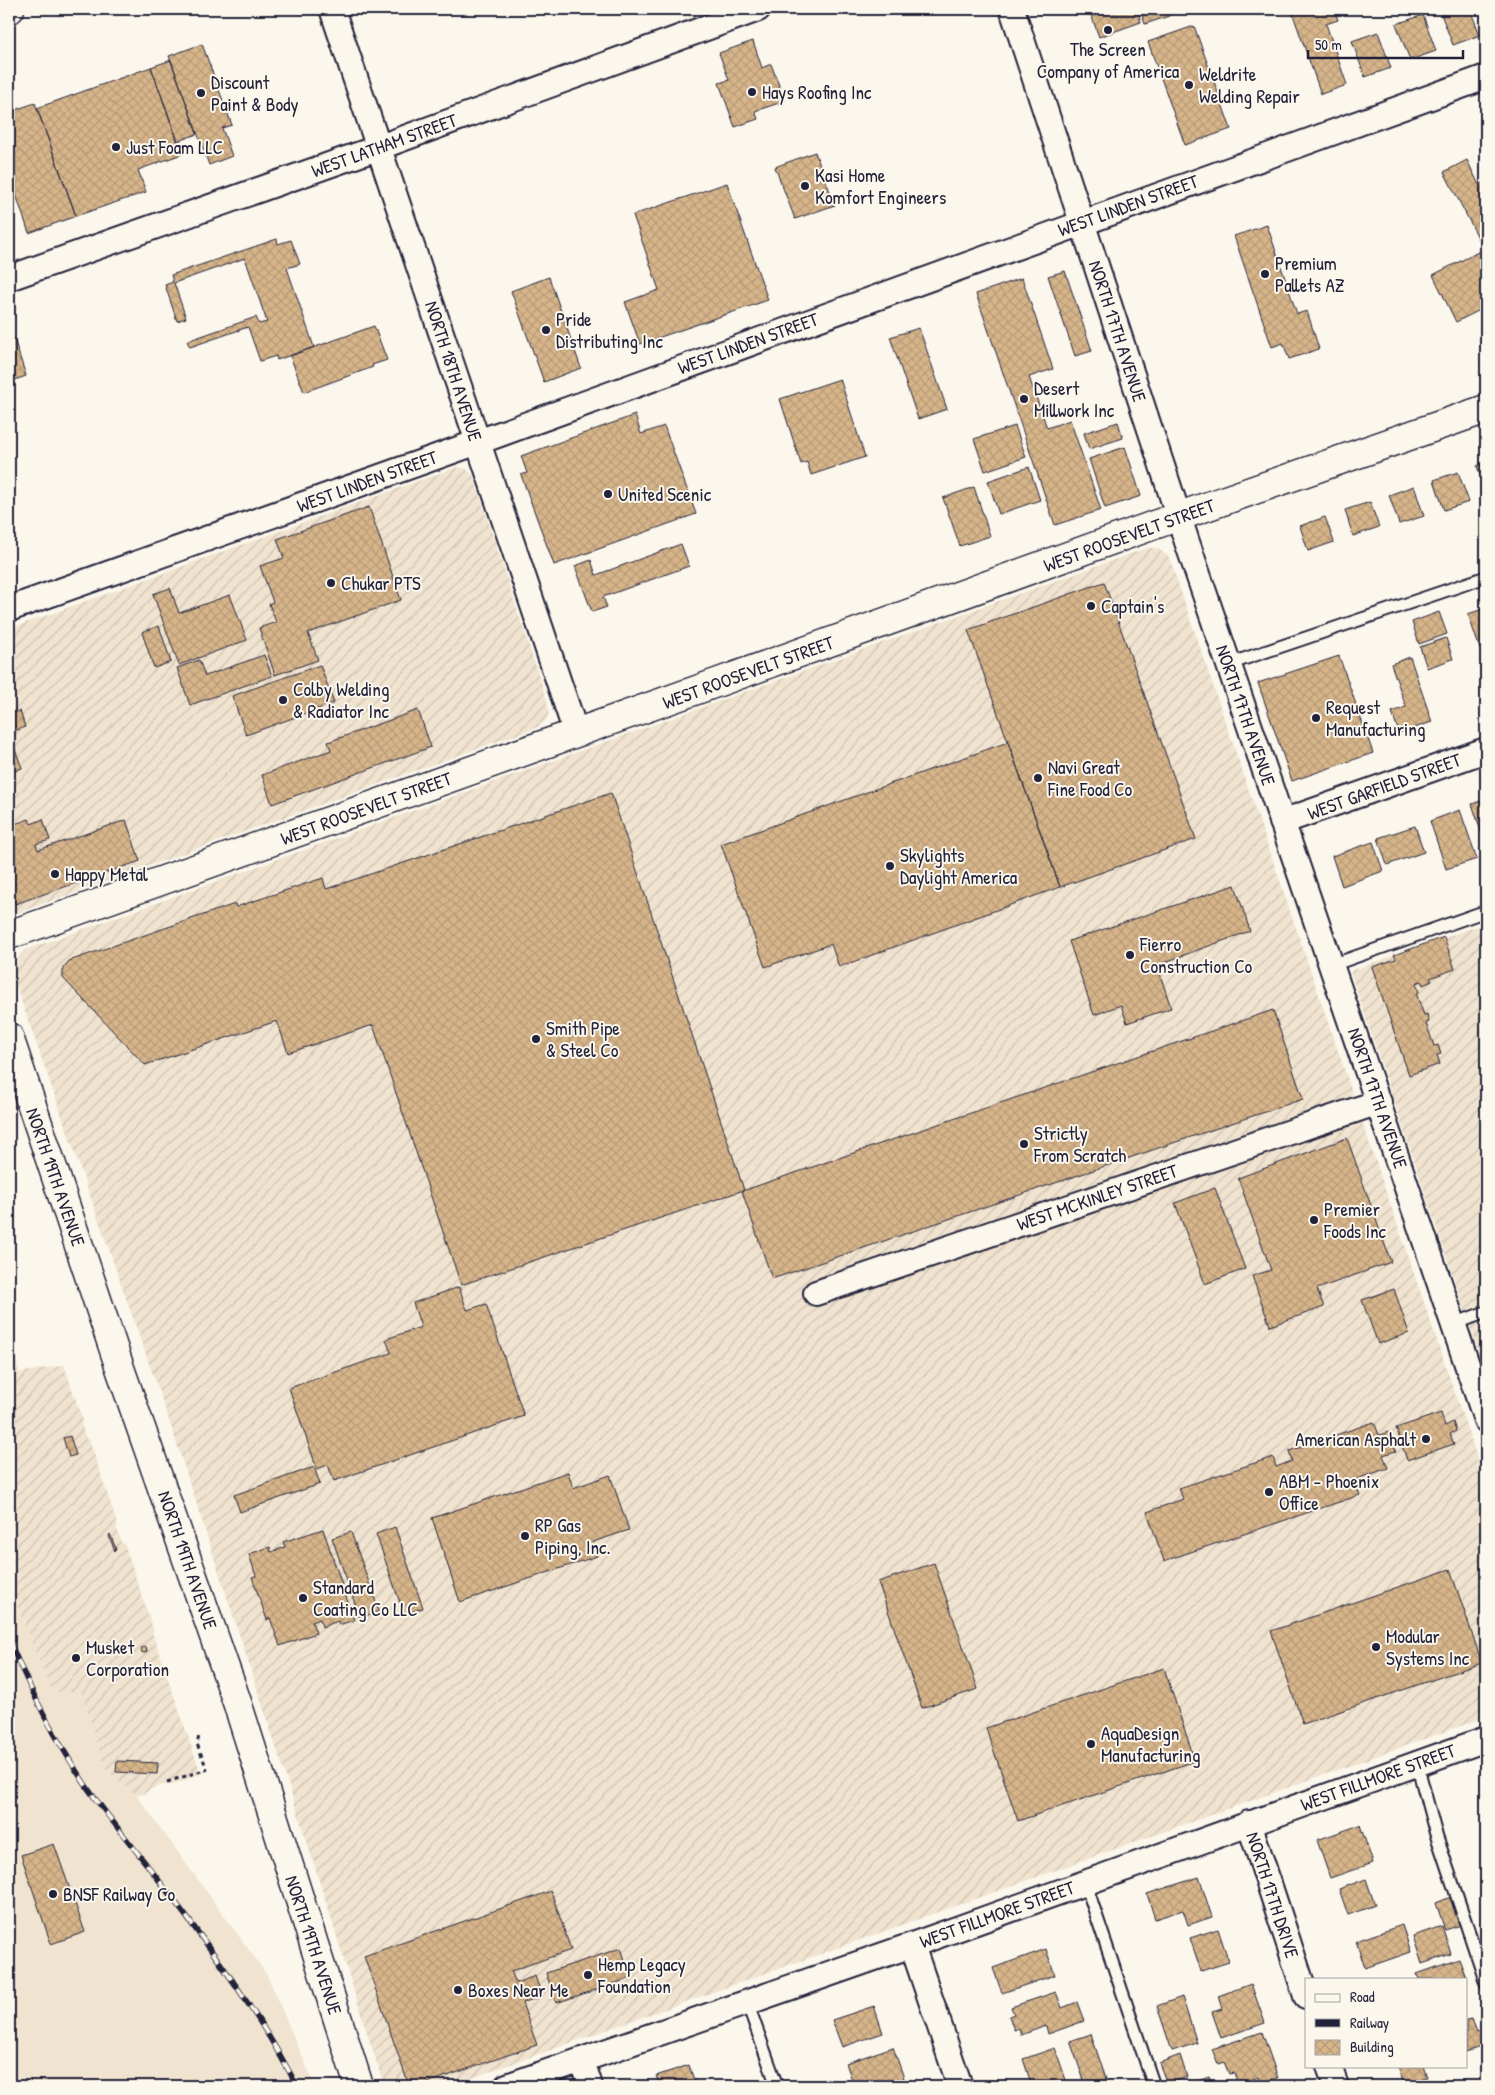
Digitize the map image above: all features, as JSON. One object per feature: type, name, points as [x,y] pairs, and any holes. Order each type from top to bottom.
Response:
[{"type":"street","name":"NORTH 18TH AVENUE","points":[[332,9],[576,733]]},
{"type":"street","name":"WEST LATHAM STREET","points":[[9,278],[380,147],[758,9]]},
{"type":"street","name":"NORTH 17TH AVENUE","points":[[1012,9],[1081,222],[1282,822],[1486,1420]]},
{"type":"street","name":"WEST LINDEN STREET","points":[[9,608],[478,442],[1486,76]]},
{"type":"street","name":"WEST ROOSEVELT STREET","points":[[9,935],[1486,409]]},
{"type":"street","name":"WEST GARFIELD STREET","points":[[1282,822],[1486,750]]},
{"type":"street","name":"NORTH 19TH AVENUE","points":[[9,1037],[121,1370],[237,1702],[359,2086]]},
{"type":"street","name":"WEST MCKINLEY STREET","points":[[816,1293],[1379,1102]]},
{"type":"street","name":"WEST FILLMORE STREET","points":[[507,2086],[912,1945],[1486,1739]]},
{"type":"street","name":"NORTH 17TH DRIVE","points":[[1249,1823],[1305,1993]]},
{"type":"street","points":[[912,1945],[960,2086]]},
{"type":"street","points":[[582,2061],[590,2086]]},
{"type":"street","points":[[1330,2068],[1336,2086]]},
{"type":"lane","points":[[1229,664],[1486,577]]},
{"type":"lane","points":[[1332,965],[1486,911]]},
{"type":"lane","points":[[1454,1324],[1486,1312]]},
{"type":"lane","points":[[1417,1764],[1435,1832],[1486,1983]]},
{"type":"lane","points":[[1085,1882],[1154,2086]]},
{"type":"lane","points":[[747,2002],[777,2086]]},
{"type":"path","points":[[167,1782],[206,1769],[197,1744],[199,1736]]},
{"type":"shaded area","points":[[457,467],[466,469],[473,475],[547,701],[549,713],[545,721],[538,727],[9,916],[9,629]]},
{"type":"shaded area","points":[[1147,548],[1157,548],[1169,557],[1486,1484],[1486,1717],[449,2086],[384,2086],[301,1823],[169,1420],[14,980],[18,958],[25,950]]},
{"type":"shaded area","points":[[1486,923],[1486,1373],[1350,971]]},
{"type":"shaded area","points":[[9,1199],[16,1222],[9,1224]]},
{"type":"shaded area","name":"Musket Corporation","points":[[9,1323],[19,1373],[64,1365],[83,1421],[81,1422],[86,1439],[89,1439],[118,1526],[116,1527],[122,1544],[124,1543],[154,1631],[152,1632],[201,1774],[168,1786],[167,1784],[148,1790],[148,1792],[137,1796],[105,1769],[81,1691],[52,1692],[9,1587]]},
{"type":"shaded area","points":[[9,1587],[52,1692],[81,1690],[105,1769],[137,1796],[267,1975],[315,2086],[9,2086]]},
{"type":"building","name":"The Screen Company of America","points":[[1089,9],[1137,9],[1141,22],[1099,37]]},
{"type":"building","points":[[1140,9],[1167,9],[1169,16],[1145,24]]},
{"type":"building","points":[[1291,9],[1334,9],[1338,20],[1326,24],[1347,85],[1321,94]]},
{"type":"building","points":[[1439,9],[1470,9],[1480,35],[1453,45]]},
{"type":"building","points":[[1423,15],[1436,51],[1410,60],[1396,24]]},
{"type":"building","name":"Weldrite Welding Repair","points":[[1194,26],[1231,129],[1185,145],[1148,42]]},
{"type":"building","points":[[1378,32],[1391,68],[1365,77],[1352,41]]},
{"type":"building","name":"Hays Roofing Inc","points":[[753,41],[762,68],[771,64],[785,101],[755,111],[758,119],[735,127],[719,83],[729,80],[719,53]]},
{"type":"building","name":"Discount Paint & Body","points":[[202,44],[232,125],[222,128],[232,156],[209,165],[169,56]]},
{"type":"building","points":[[171,60],[197,134],[178,141],[151,67]]},
{"type":"building","name":"Just Foam LLC","points":[[151,67],[182,154],[138,170],[146,192],[76,216],[37,108]]},
{"type":"building","points":[[35,103],[76,216],[29,233],[9,174],[9,112]]},
{"type":"building","name":"Kasi Home Komfort Engineers","points":[[815,152],[835,205],[795,219],[775,167]]},
{"type":"building","points":[[1467,160],[1479,185],[1486,182],[1486,307],[1456,322],[1433,275],[1484,249],[1444,172]]},
{"type":"building","points":[[727,183],[768,300],[640,344],[625,302],[659,290],[633,215]]},
{"type":"building","name":"Premium Pallets AZ","points":[[1267,225],[1297,314],[1307,311],[1319,349],[1289,359],[1283,343],[1272,347],[1234,236]]},
{"type":"building","points":[[277,239],[278,244],[291,240],[300,264],[287,268],[314,347],[277,360],[276,356],[260,361],[248,327],[190,347],[187,341],[256,317],[259,324],[267,322],[245,258],[174,283],[186,318],[177,321],[165,285],[173,282],[171,275]]},
{"type":"building","points":[[1065,271],[1092,351],[1075,356],[1048,276]]},
{"type":"building","name":"Pride Distributing Inc","points":[[549,277],[581,368],[544,382],[511,291]]},
{"type":"building","name":"Desert Millwork Inc","points":[[1022,278],[1053,369],[1029,377],[1047,428],[1070,420],[1101,510],[1055,525],[976,294]]},
{"type":"building","points":[[9,323],[26,376],[9,382]]},
{"type":"building","points":[[374,326],[387,360],[304,392],[290,356]]},
{"type":"building","points":[[919,328],[947,409],[918,419],[890,337]]},
{"type":"building","points":[[840,379],[865,457],[811,475],[807,462],[801,464],[780,399]]},
{"type":"building","name":"United Scenic","points":[[635,415],[641,434],[664,426],[696,514],[554,565],[521,475],[527,473],[521,456]]},
{"type":"building","points":[[1118,422],[1123,438],[1089,449],[1084,433]]},
{"type":"building","points":[[1015,426],[1026,457],[985,471],[974,439]]},
{"type":"building","points":[[1125,447],[1141,496],[1105,508],[1089,459]]},
{"type":"building","points":[[1486,462],[1486,493],[1477,466]]},
{"type":"building","points":[[1029,467],[1040,500],[999,514],[988,481]]},
{"type":"building","points":[[1458,472],[1469,502],[1444,510],[1434,480]]},
{"type":"building","points":[[1414,486],[1424,516],[1399,524],[1389,495]]},
{"type":"building","points":[[974,487],[990,536],[960,546],[943,498]]},
{"type":"building","points":[[1370,502],[1379,527],[1353,536],[1345,510]]},
{"type":"building","name":"Chukar PTS","points":[[369,507],[401,600],[308,633],[318,660],[275,675],[259,628],[276,622],[269,604],[273,602],[260,566],[284,558],[277,539]]},
{"type":"building","points":[[1325,517],[1334,542],[1308,551],[1300,526]]},
{"type":"building","points":[[681,544],[689,566],[603,597],[607,607],[592,612],[575,566],[591,560],[596,575]]},
{"type":"building","points":[[1104,582],[1196,839],[1060,887],[968,630]]},
{"type":"building","points":[[170,588],[179,613],[230,595],[247,640],[179,665],[153,594]]},
{"type":"building","points":[[1486,608],[1486,667],[1468,614]]},
{"type":"building","points":[[1439,612],[1447,634],[1419,644],[1412,622]]},
{"type":"building","points":[[159,626],[171,662],[154,668],[142,632]]},
{"type":"building","points":[[1446,638],[1453,659],[1427,668],[1420,647]]},
{"type":"building","points":[[264,655],[272,676],[190,705],[177,668],[199,660],[205,676]]},
{"type":"building","name":"Request Manufacturing","points":[[1339,656],[1373,753],[1292,781],[1258,683]]},
{"type":"building","points":[[1410,657],[1432,722],[1399,733],[1392,712],[1406,707],[1391,664]]},
{"type":"building","name":"Colby Welding & Radiator Inc","points":[[320,665],[334,703],[246,735],[232,696]]},
{"type":"building","points":[[418,710],[431,747],[272,804],[262,775],[331,750],[328,742]]},
{"type":"building","points":[[20,711],[25,727],[9,733],[9,714]]},
{"type":"building","name":"Skylights Daylight America","points":[[1008,742],[1060,887],[839,967],[831,944],[765,967],[721,844]]},
{"type":"building","points":[[13,744],[22,768],[9,773],[9,746]]},
{"type":"building","name":"Smith Pipe & Steel Co","points":[[611,793],[744,1190],[461,1285],[373,1025],[288,1053],[277,1021],[145,1065],[63,978],[63,968],[69,961],[235,904],[236,907],[323,878],[326,889]]},
{"type":"building","points":[[1486,799],[1486,846],[1472,804]]},
{"type":"building","points":[[1460,810],[1477,859],[1446,869],[1430,821]]},
{"type":"building","name":"Happy Metal","points":[[29,819],[31,824],[43,819],[50,840],[36,844],[38,850],[126,820],[140,861],[15,904],[9,887],[9,826]]},
{"type":"building","points":[[1415,826],[1424,852],[1387,865],[1378,838]]},
{"type":"building","points":[[1373,842],[1383,871],[1342,886],[1332,856]]},
{"type":"building","name":"Fierro Construction Co","points":[[1235,885],[1250,931],[1157,965],[1171,1008],[1127,1023],[1121,1005],[1094,1015],[1069,941]]},
{"type":"building","points":[[1444,937],[1455,969],[1430,978],[1432,981],[1423,985],[1421,981],[1416,983],[1419,992],[1416,993],[1424,1015],[1427,1014],[1429,1022],[1426,1023],[1434,1046],[1438,1045],[1441,1054],[1437,1055],[1440,1064],[1409,1075],[1372,967],[1396,959],[1394,955]]},
{"type":"building","name":"Strictly From Scratch","points":[[1273,1010],[1303,1099],[772,1279],[742,1191]]},
{"type":"building","name":"Premier Foods Inc","points":[[1347,1138],[1391,1262],[1317,1289],[1324,1307],[1270,1326],[1252,1276],[1271,1270],[1238,1178]]},
{"type":"building","points":[[1215,1188],[1245,1269],[1205,1284],[1175,1203]]},
{"type":"building","points":[[459,1287],[467,1310],[486,1304],[524,1416],[334,1481],[328,1465],[317,1469],[289,1388],[391,1353],[386,1339],[421,1327],[413,1303]]},
{"type":"building","points":[[1394,1289],[1409,1333],[1378,1344],[1362,1300]]},
{"type":"building","name":"American Asphalt","points":[[1441,1413],[1445,1426],[1453,1422],[1456,1431],[1450,1434],[1454,1444],[1407,1460],[1396,1428]]},
{"type":"building","name":"ABM - Phoenix Office","points":[[1374,1422],[1379,1435],[1389,1432],[1396,1451],[1383,1455],[1388,1468],[1354,1480],[1360,1495],[1164,1561],[1147,1512],[1183,1499],[1179,1488],[1273,1457],[1276,1467],[1292,1461],[1289,1451]]},
{"type":"building","points":[[70,1436],[76,1455],[69,1457],[63,1438]]},
{"type":"building","points":[[314,1467],[320,1484],[240,1512],[234,1495]]},
{"type":"building","name":"RP Gas Piping, Inc.","points":[[568,1472],[573,1488],[610,1475],[629,1530],[593,1542],[597,1556],[460,1602],[432,1518]]},
{"type":"building","points":[[395,1527],[423,1608],[404,1614],[376,1534]]},
{"type":"building","name":"Standard Coating Co LLC","points":[[323,1529],[354,1620],[339,1625],[338,1621],[322,1627],[320,1619],[312,1622],[316,1633],[280,1646],[270,1618],[267,1620],[252,1577],[256,1576],[249,1554],[270,1547],[271,1552],[285,1547],[283,1542]]},
{"type":"building","points":[[351,1532],[379,1611],[360,1618],[332,1538]]},
{"type":"building","points":[[110,1534],[116,1549],[115,1551],[109,1536]]},
{"type":"building","points":[[934,1563],[978,1689],[922,1708],[878,1582]]},
{"type":"building","name":"Modular Systems Inc","points":[[1450,1569],[1482,1663],[1303,1724],[1271,1631]]},
{"type":"building","points":[[144,1647],[147,1650],[144,1653],[141,1650]]},
{"type":"building","name":"AquaDesign Manufacturing","points":[[1164,1668],[1195,1761],[1018,1821],[986,1728]]},
{"type":"building","points":[[117,1761],[158,1763],[157,1774],[116,1772]]},
{"type":"building","points":[[1360,1825],[1373,1863],[1330,1878],[1317,1840]]},
{"type":"building","name":"BNSF Railway Co","points":[[54,1844],[85,1932],[51,1944],[21,1855]]},
{"type":"building","points":[[1199,1877],[1212,1917],[1188,1925],[1183,1910],[1155,1919],[1147,1894]]},
{"type":"building","points":[[1366,1879],[1375,1905],[1348,1915],[1339,1889]]},
{"type":"building","name":"Boxes Near Me","points":[[551,1891],[571,1950],[511,1971],[516,1983],[535,1976],[542,1996],[522,2003],[537,2045],[418,2086],[409,2086],[364,1956]]},
{"type":"building","points":[[1451,1897],[1461,1925],[1445,1930],[1436,1903]]},
{"type":"building","points":[[1402,1925],[1411,1952],[1365,1968],[1356,1941]]},
{"type":"building","points":[[1442,1926],[1451,1954],[1422,1964],[1413,1936]]},
{"type":"building","points":[[1218,1929],[1229,1962],[1201,1971],[1190,1938]]},
{"type":"building","name":"Hemp Legacy Foundation","points":[[621,1948],[631,1978],[556,2003],[546,1973]]},
{"type":"building","points":[[1046,1949],[1055,1975],[1002,1993],[993,1968]]},
{"type":"building","points":[[1459,1959],[1466,1978],[1419,1978],[1417,1974]]},
{"type":"building","points":[[1251,1984],[1265,2023],[1221,2038],[1212,2012],[1222,2009],[1218,1996]]},
{"type":"building","points":[[1056,1992],[1062,2008],[1077,2002],[1084,2021],[1048,2034],[1046,2026],[1021,2035],[1019,2028],[1014,2030],[1009,2016],[1014,2014],[1011,2007]]},
{"type":"building","points":[[1182,1997],[1197,2043],[1172,2051],[1157,2006]]},
{"type":"building","points":[[874,2006],[883,2033],[842,2047],[832,2020]]},
{"type":"building","points":[[1471,2019],[1476,2032],[1486,2028],[1486,2045],[1468,2051],[1468,2020]]},
{"type":"building","points":[[1262,2032],[1278,2078],[1261,2083],[1259,2077],[1238,2084],[1234,2073],[1229,2074],[1224,2062],[1218,2064],[1212,2049]]},
{"type":"building","points":[[1091,2034],[1106,2079],[1086,2086],[1070,2041]]},
{"type":"building","points":[[893,2047],[905,2081],[890,2086],[854,2086],[846,2063]]},
{"type":"building","points":[[1055,2048],[1066,2080],[1048,2086],[1032,2086],[1023,2059]]},
{"type":"building","points":[[1180,2055],[1187,2077],[1167,2084],[1159,2063]]},
{"type":"building","points":[[689,2065],[696,2086],[660,2086],[656,2076]]},
{"type":"building","points":[[1399,2068],[1424,2068],[1427,2077],[1404,2085]]},
{"type":"building","points":[[1209,2077],[1212,2086],[1190,2086],[1189,2084]]},
{"type":"railway","points":[[9,1640],[45,1717],[77,1772],[219,1962],[268,2035],[297,2086]]},
{"type":"place","name":"The Screen Company of America","points":[[1108,30]]},
{"type":"place","name":"Weldrite Welding Repair","points":[[1189,85]]},
{"type":"place","name":"Hays Roofing Inc","points":[[752,92]]},
{"type":"place","name":"Discount Paint & Body","points":[[201,93]]},
{"type":"place","name":"Just Foam LLC","points":[[116,147]]},
{"type":"place","name":"Kasi Home Komfort Engineers","points":[[805,186]]},
{"type":"place","name":"Premium Pallets AZ","points":[[1265,274]]},
{"type":"place","name":"Pride Distributing Inc","points":[[546,330]]},
{"type":"place","name":"Desert Millwork Inc","points":[[1024,399]]},
{"type":"place","name":"United Scenic","points":[[608,494]]},
{"type":"place","name":"Chukar PTS","points":[[331,583]]},
{"type":"place","name":"Captain's","points":[[1091,606]]},
{"type":"place","name":"Colby Welding & Radiator Inc","points":[[283,700]]},
{"type":"place","name":"Request Manufacturing","points":[[1316,718]]},
{"type":"place","name":"Navi Great Fine Food Co","points":[[1038,778]]},
{"type":"place","name":"Skylights Daylight America","points":[[890,866]]},
{"type":"place","name":"Happy Metal","points":[[55,874]]},
{"type":"place","name":"Fierro Construction Co","points":[[1130,955]]},
{"type":"place","name":"Smith Pipe & Steel Co","points":[[536,1039]]},
{"type":"place","name":"Strictly From Scratch","points":[[1024,1144]]},
{"type":"place","name":"Premier Foods Inc","points":[[1314,1220]]},
{"type":"place","name":"American Asphalt","points":[[1426,1439]]},
{"type":"place","name":"ABM - Phoenix Office","points":[[1269,1492]]},
{"type":"place","name":"RP Gas Piping, Inc.","points":[[525,1536]]},
{"type":"place","name":"Standard Coating Co LLC","points":[[303,1598]]},
{"type":"place","name":"Modular Systems Inc","points":[[1376,1647]]},
{"type":"place","name":"Musket Corporation","points":[[76,1658]]},
{"type":"place","name":"AquaDesign Manufacturing","points":[[1091,1744]]},
{"type":"place","name":"BNSF Railway Co","points":[[53,1894]]},
{"type":"place","name":"Hemp Legacy Foundation","points":[[588,1975]]},
{"type":"place","name":"Boxes Near Me","points":[[458,1990]]}]
